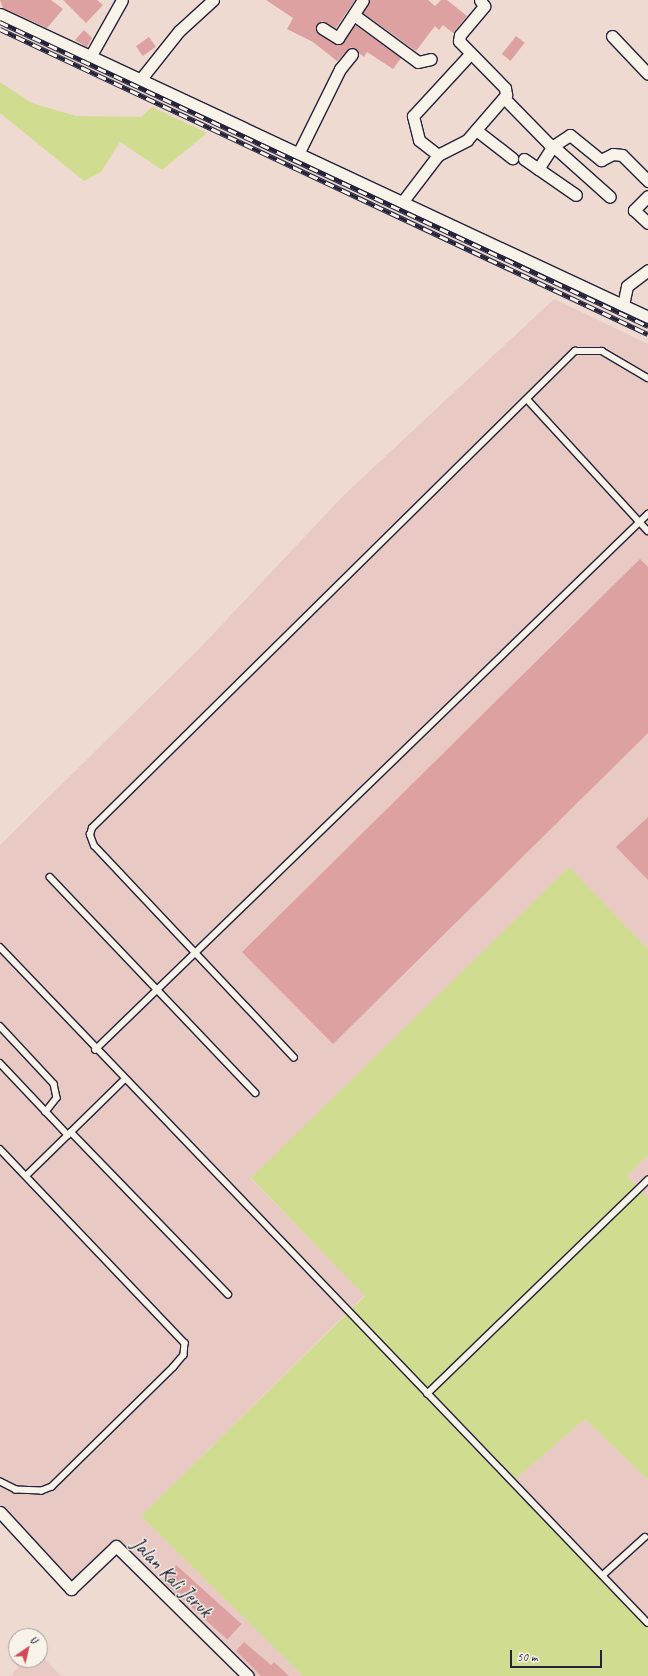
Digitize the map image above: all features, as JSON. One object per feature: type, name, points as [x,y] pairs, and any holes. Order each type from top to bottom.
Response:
[{"type":"street","points":[[90,57],[122,0]]},
{"type":"street","points":[[140,80],[179,31],[213,0]]},
{"type":"street","points":[[322,28],[338,38],[363,0]]},
{"type":"street","points":[[403,201],[438,155],[462,144],[504,98],[505,88],[470,55],[458,38],[484,6],[480,0]]},
{"type":"street","points":[[0,14],[90,57],[299,152],[648,317]]},
{"type":"street","points":[[354,15],[418,62],[431,59]]},
{"type":"street","points":[[612,36],[648,74]]},
{"type":"street","points":[[299,152],[340,69],[352,54]]},
{"type":"street","points":[[438,155],[419,140],[414,116],[470,55]]},
{"type":"street","points":[[504,98],[553,146],[610,197]]},
{"type":"street","points":[[476,130],[512,158]]},
{"type":"street","points":[[538,169],[553,146],[570,135],[601,160],[613,154],[622,155],[648,181]]},
{"type":"street","points":[[524,159],[576,195]]},
{"type":"street","points":[[648,196],[634,210],[648,223]]},
{"type":"street","points":[[623,305],[627,286],[648,270]]},
{"type":"street","name":"Jalan Kali Jeruk","points":[[0,1512],[71,1589],[116,1546],[248,1676]]},
{"type":"lane","points":[[294,1058],[94,846],[90,835],[92,828],[575,351],[584,349],[609,354],[648,378]]},
{"type":"lane","points":[[527,399],[648,531]]},
{"type":"lane","points":[[95,1050],[648,514]]},
{"type":"lane","points":[[50,878],[256,1093]]},
{"type":"lane","points":[[0,947],[95,1050],[427,1394],[604,1574],[648,1623]]},
{"type":"lane","points":[[0,1026],[54,1084],[56,1098],[46,1112]]},
{"type":"lane","points":[[0,1063],[46,1112],[228,1294]]},
{"type":"lane","points":[[26,1176],[124,1080]]},
{"type":"lane","points":[[0,1149],[185,1343],[184,1355],[174,1367],[52,1487],[42,1491],[16,1490],[0,1482]]},
{"type":"lane","points":[[427,1394],[648,1180]]},
{"type":"lane","points":[[604,1574],[645,1537]]},
{"type":"shaded area","points":[[554,299],[648,344],[648,949],[569,867],[251,1179],[365,1295],[141,1516],[303,1676],[243,1676],[116,1546],[71,1589],[0,1512],[0,845],[197,651],[344,495]]},
{"type":"shaded area","points":[[648,1155],[648,1198],[627,1176]]},
{"type":"shaded area","points":[[585,1419],[648,1480],[648,1623],[513,1481]]},
{"type":"shaded area","points":[[48,1662],[61,1676],[11,1676],[18,1668],[48,1668]]},
{"type":"green space","points":[[0,82],[32,103],[76,116],[141,117],[152,107],[207,133],[162,170],[120,142],[101,172],[84,181],[0,113]]},
{"type":"green space","points":[[569,867],[648,949],[648,1155],[627,1176],[648,1198],[648,1480],[585,1419],[513,1481],[648,1623],[648,1676],[303,1676],[141,1516],[365,1296],[251,1178]]},
{"type":"building","points":[[0,0],[51,0],[63,9],[47,28],[3,8]]},
{"type":"building","points":[[63,0],[97,0],[103,5],[86,23]]},
{"type":"building","points":[[266,0],[355,0],[336,28],[322,21],[316,25],[316,32],[338,45],[355,25],[401,58],[393,69],[367,52],[364,57],[351,47],[337,61],[313,42],[287,29],[293,18]]},
{"type":"building","points":[[370,0],[428,0],[435,6],[441,0],[447,0],[467,16],[453,33],[443,25],[439,30],[435,26],[416,51],[363,13]]},
{"type":"building","points":[[84,30],[92,38],[87,47],[75,40]]},
{"type":"building","points":[[516,36],[525,43],[511,61],[502,54]]},
{"type":"building","points":[[149,37],[156,47],[143,56],[136,46]]},
{"type":"building","points":[[640,559],[648,567],[648,733],[333,1044],[242,952]]},
{"type":"building","points":[[648,817],[648,880],[616,847]]},
{"type":"building","points":[[176,1565],[241,1624],[227,1639],[162,1581]]},
{"type":"building","points":[[244,1642],[271,1665],[274,1662],[289,1676],[261,1676],[236,1651]]},
{"type":"railway","points":[[0,22],[648,326]]},
{"type":"railway","points":[[0,29],[648,334]]}]
